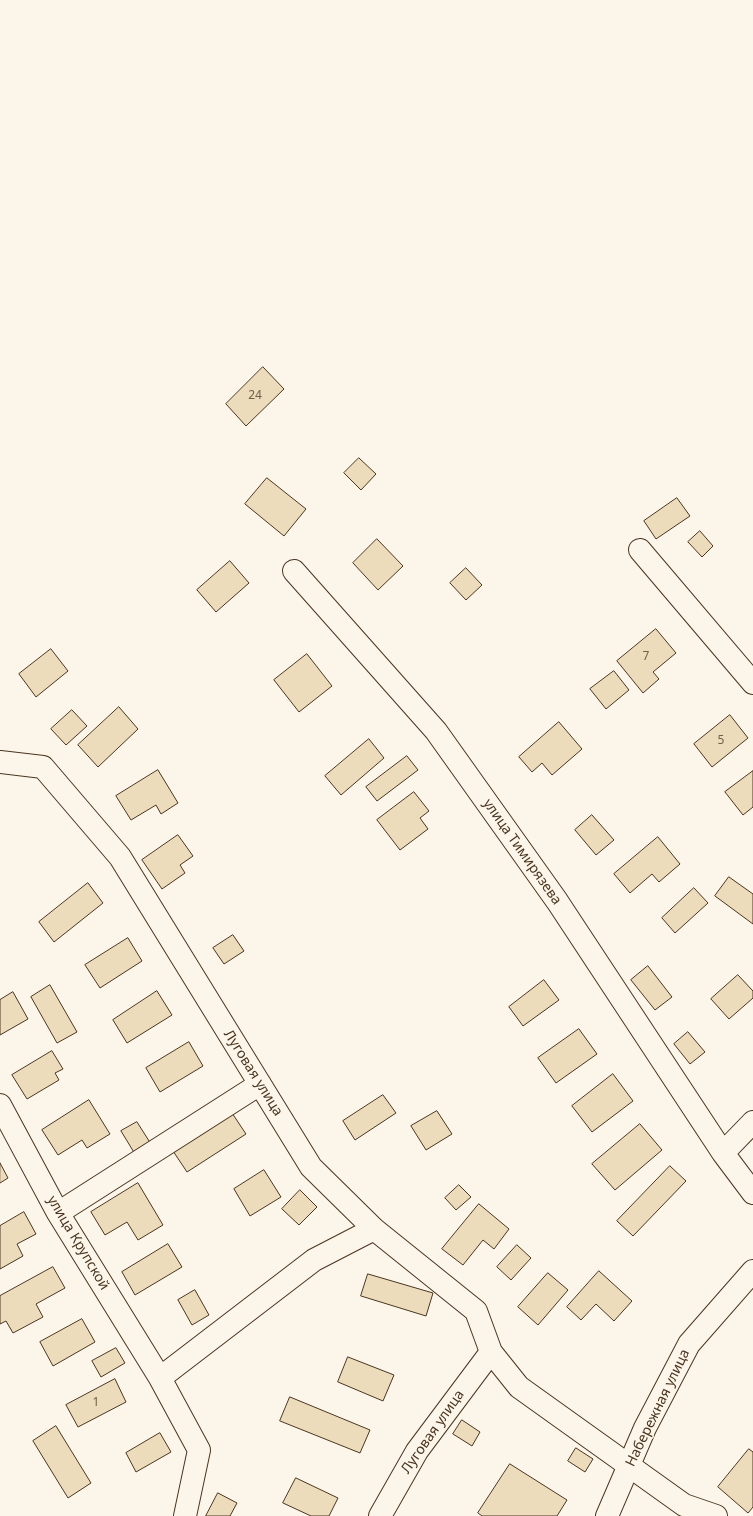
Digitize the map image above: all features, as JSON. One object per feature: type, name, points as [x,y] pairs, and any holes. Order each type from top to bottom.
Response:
[{"type":"street","points":[[640,550],[753,683]]},
{"type":"street","name":"улица Тимирязева","points":[[294,571],[436,731],[557,901],[723,1153]]},
{"type":"street","name":"Луговая улица","points":[[0,762],[43,767],[120,857],[311,1167],[374,1229],[476,1311],[491,1352],[519,1387],[684,1505],[716,1516]]},
{"type":"street","points":[[58,1212],[260,1084]]},
{"type":"street","name":"улица Крупской","points":[[0,1105],[58,1212],[160,1378],[199,1450],[185,1516]]},
{"type":"street","points":[[753,1122],[723,1153],[753,1193]]},
{"type":"street","points":[[160,1378],[314,1260],[374,1229]]},
{"type":"street","name":"Набережная улица","points":[[607,1516],[644,1428],[689,1344],[753,1271]]},
{"type":"street","name":"Луговая улица","points":[[380,1516],[417,1451],[491,1352]]},
{"type":"building","points":[[263,367],[284,389],[246,426],[226,404]]},
{"type":"building","points":[[359,458],[376,474],[361,490],[344,473]]},
{"type":"building","points":[[267,478],[306,509],[284,536],[245,504]]},
{"type":"building","points":[[677,498],[690,516],[656,539],[644,521]]},
{"type":"building","points":[[700,531],[713,546],[702,557],[688,542]]},
{"type":"building","points":[[377,539],[403,566],[378,590],[353,563]]},
{"type":"building","points":[[230,561],[249,583],[216,612],[197,590]]},
{"type":"building","points":[[466,568],[482,585],[466,600],[450,583]]},
{"type":"building","points":[[656,629],[676,653],[653,672],[659,679],[643,693],[617,661]]},
{"type":"building","points":[[51,649],[68,671],[36,697],[19,674]]},
{"type":"building","points":[[307,654],[332,686],[299,712],[274,680]]},
{"type":"building","points":[[614,671],[629,690],[606,709],[590,689]]},
{"type":"building","points":[[119,707],[138,729],[98,767],[78,745]]},
{"type":"building","points":[[72,710],[87,726],[66,745],[51,729]]},
{"type":"building","points":[[730,715],[748,738],[712,767],[694,744]]},
{"type":"building","points":[[559,722],[582,749],[552,775],[542,763],[532,772],[519,757]]},
{"type":"building","points":[[369,739],[384,758],[341,795],[325,776]]},
{"type":"building","points":[[407,756],[418,770],[377,801],[366,787]]},
{"type":"building","points":[[158,770],[178,803],[161,814],[156,805],[131,820],[116,796]]},
{"type":"building","points":[[753,771],[753,807],[743,815],[725,792]]},
{"type":"building","points":[[414,792],[429,811],[420,818],[428,829],[400,850],[377,820]]},
{"type":"building","points":[[592,815],[614,840],[596,855],[575,830]]},
{"type":"building","points":[[178,835],[193,856],[180,865],[185,873],[162,889],[142,860]]},
{"type":"building","points":[[658,837],[680,864],[659,882],[652,874],[630,893],[614,874]]},
{"type":"building","points":[[729,877],[753,894],[753,924],[715,896]]},
{"type":"building","points":[[88,883],[103,903],[54,942],[39,922]]},
{"type":"building","points":[[694,888],[708,903],[675,933],[662,918]]},
{"type":"building","points":[[233,935],[244,951],[224,964],[213,948]]},
{"type":"building","points":[[128,938],[142,961],[100,988],[85,965]]},
{"type":"building","points":[[648,966],[672,997],[655,1010],[631,980]]},
{"type":"building","points":[[738,975],[753,991],[753,998],[729,1019],[711,999]]},
{"type":"building","points":[[544,980],[559,1000],[523,1026],[509,1007]]},
{"type":"building","points":[[50,985],[77,1032],[57,1043],[31,997]]},
{"type":"building","points":[[157,991],[172,1015],[127,1043],[113,1020]]},
{"type":"building","points":[[13,992],[28,1019],[0,1035],[0,1000]]},
{"type":"building","points":[[579,1029],[597,1054],[556,1083],[538,1058]]},
{"type":"building","points":[[688,1032],[705,1052],[690,1064],[674,1044]]},
{"type":"building","points":[[189,1042],[203,1066],[160,1092],[146,1068]]},
{"type":"building","points":[[52,1051],[63,1069],[55,1073],[59,1080],[27,1099],[12,1075]]},
{"type":"building","points":[[613,1074],[633,1101],[592,1132],[572,1106]]},
{"type":"building","points":[[383,1095],[396,1113],[355,1140],[343,1121]]},
{"type":"building","points":[[89,1100],[110,1134],[87,1148],[82,1140],[58,1155],[42,1130]]},
{"type":"building","points":[[437,1111],[452,1134],[426,1150],[411,1126]]},
{"type":"building","points":[[232,1113],[246,1134],[187,1172],[173,1151]]},
{"type":"building","points":[[137,1122],[151,1144],[135,1154],[121,1131]]},
{"type":"building","points":[[640,1124],[662,1150],[615,1190],[592,1164]]},
{"type":"building","points":[[0,1163],[8,1178],[0,1183]]},
{"type":"building","points":[[670,1166],[686,1181],[633,1236],[617,1221]]},
{"type":"building","points":[[264,1170],[281,1197],[250,1216],[234,1189]]},
{"type":"building","points":[[138,1183],[163,1225],[138,1240],[127,1222],[105,1235],[91,1212]]},
{"type":"building","points":[[459,1185],[471,1197],[456,1210],[445,1198]]},
{"type":"building","points":[[300,1190],[317,1207],[299,1225],[282,1209]]},
{"type":"building","points":[[479,1204],[509,1229],[494,1249],[483,1240],[463,1265],[442,1249]]},
{"type":"building","points":[[24,1212],[36,1234],[17,1244],[23,1256],[0,1269],[0,1226]]},
{"type":"building","points":[[168,1244],[182,1267],[135,1295],[122,1272]]},
{"type":"building","points":[[517,1245],[531,1258],[511,1280],[497,1267]]},
{"type":"building","points":[[53,1267],[65,1288],[36,1304],[43,1317],[13,1333],[6,1321],[0,1324],[0,1296]]},
{"type":"building","points":[[599,1271],[632,1301],[614,1321],[596,1304],[581,1320],[567,1307]]},
{"type":"building","points":[[548,1273],[568,1290],[538,1325],[518,1307]]},
{"type":"building","points":[[368,1274],[433,1293],[426,1316],[361,1296]]},
{"type":"building","points":[[195,1290],[209,1315],[192,1325],[178,1300]]},
{"type":"building","points":[[82,1319],[95,1342],[53,1366],[40,1342]]},
{"type":"building","points":[[116,1348],[125,1363],[101,1377],[92,1361]]},
{"type":"building","points":[[348,1357],[394,1375],[383,1401],[338,1382]]},
{"type":"building","points":[[115,1379],[126,1402],[78,1427],[66,1405]]},
{"type":"building","points":[[290,1397],[370,1430],[360,1453],[280,1421]]},
{"type":"building","points":[[462,1420],[480,1432],[472,1446],[453,1434]]},
{"type":"building","points":[[56,1426],[91,1483],[68,1498],[33,1441]]},
{"type":"building","points":[[160,1433],[171,1452],[136,1472],[126,1453]]},
{"type":"building","points":[[576,1448],[593,1459],[585,1472],[568,1461]]},
{"type":"building","points":[[749,1449],[753,1452],[753,1507],[748,1513],[718,1487]]},
{"type":"building","points":[[510,1464],[567,1500],[557,1516],[482,1516],[478,1513]]},
{"type":"building","points":[[296,1478],[338,1498],[329,1516],[311,1516],[283,1503]]},
{"type":"building","points":[[218,1493],[237,1503],[230,1516],[206,1516]]}]
